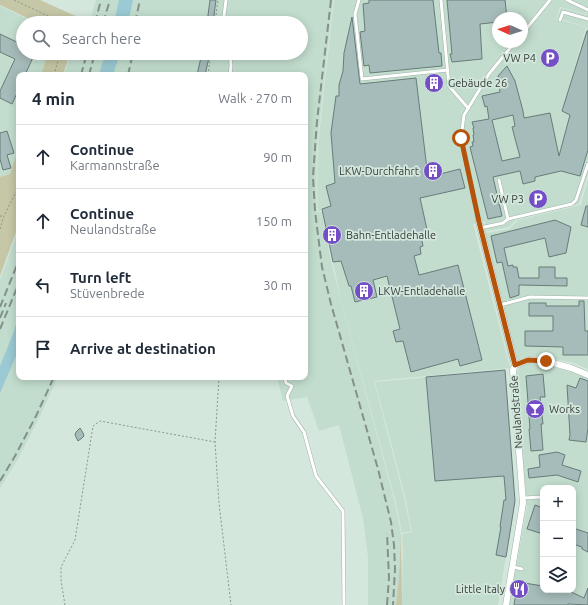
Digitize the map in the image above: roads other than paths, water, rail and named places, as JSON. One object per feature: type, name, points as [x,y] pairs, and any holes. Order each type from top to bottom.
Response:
[{"type":"street","name":"Neulandstraße","points":[[480,225],[515,365],[513,370],[523,503],[506,605]]},
{"type":"street","points":[[515,365],[528,360],[546,361],[588,374]]},
{"type":"lane","points":[[224,16],[226,0]]},
{"type":"lane","points":[[358,0],[355,14],[362,78],[448,70]]},
{"type":"lane","points":[[441,0],[449,86],[468,108]]},
{"type":"lane","points":[[528,27],[550,0]]},
{"type":"lane","points":[[567,0],[588,10]]},
{"type":"lane","points":[[560,20],[563,12],[588,19]]},
{"type":"lane","points":[[510,48],[489,74],[464,115],[461,138],[480,225],[503,223],[508,219],[572,204],[576,200],[588,164]]},
{"type":"lane","points":[[230,72],[231,60]]},
{"type":"lane","points":[[499,180],[508,219]]},
{"type":"lane","points":[[500,305],[530,297],[588,298]]},
{"type":"lane","points":[[285,380],[286,383],[292,386],[287,396],[293,416],[304,432],[316,476],[343,511],[344,605]]},
{"type":"lane","points":[[523,498],[540,497]]},
{"type":"lane","points":[[513,567],[522,569]]},
{"type":"water","points":[[119,0],[133,0],[130,16],[116,16]]},
{"type":"water","points":[[103,60],[118,60],[114,72],[100,72]]},
{"type":"water","points":[[16,324],[16,356],[0,393],[0,366]]},
{"type":"railway","points":[[97,16],[101,0]]},
{"type":"railway","points":[[105,16],[110,0]]},
{"type":"railway","points":[[137,16],[140,0]]},
{"type":"railway","points":[[331,0],[317,121],[313,177],[315,211],[322,267],[331,304],[378,469],[391,522],[395,569],[393,605]]},
{"type":"railway","points":[[82,72],[85,60]]},
{"type":"railway","points":[[90,72],[93,60]]},
{"type":"railway","points":[[129,72],[131,60]]},
{"type":"railway","points":[[0,307],[16,267]]},
{"type":"railway","points":[[0,329],[16,290]]},
{"type":"railway","points":[[0,318],[6,303]]},
{"type":"railway","points":[[0,481],[36,416],[53,380]]},
{"type":"railway","points":[[387,533],[389,578],[387,605]]},
{"type":"place","name":"VW P4","points":[[550,58]]},
{"type":"place","name":"Gebäude 26","points":[[434,83]]},
{"type":"place","name":"LKW-Durchfahrt","points":[[433,171]]},
{"type":"place","name":"VW P3","points":[[538,199]]},
{"type":"place","name":"Bahn-Entladehalle","points":[[332,235]]},
{"type":"place","name":"LKW-Entladehalle","points":[[364,291]]},
{"type":"place","name":"Works","points":[[535,409]]},
{"type":"place","name":"Little Italy","points":[[519,589]]}]
